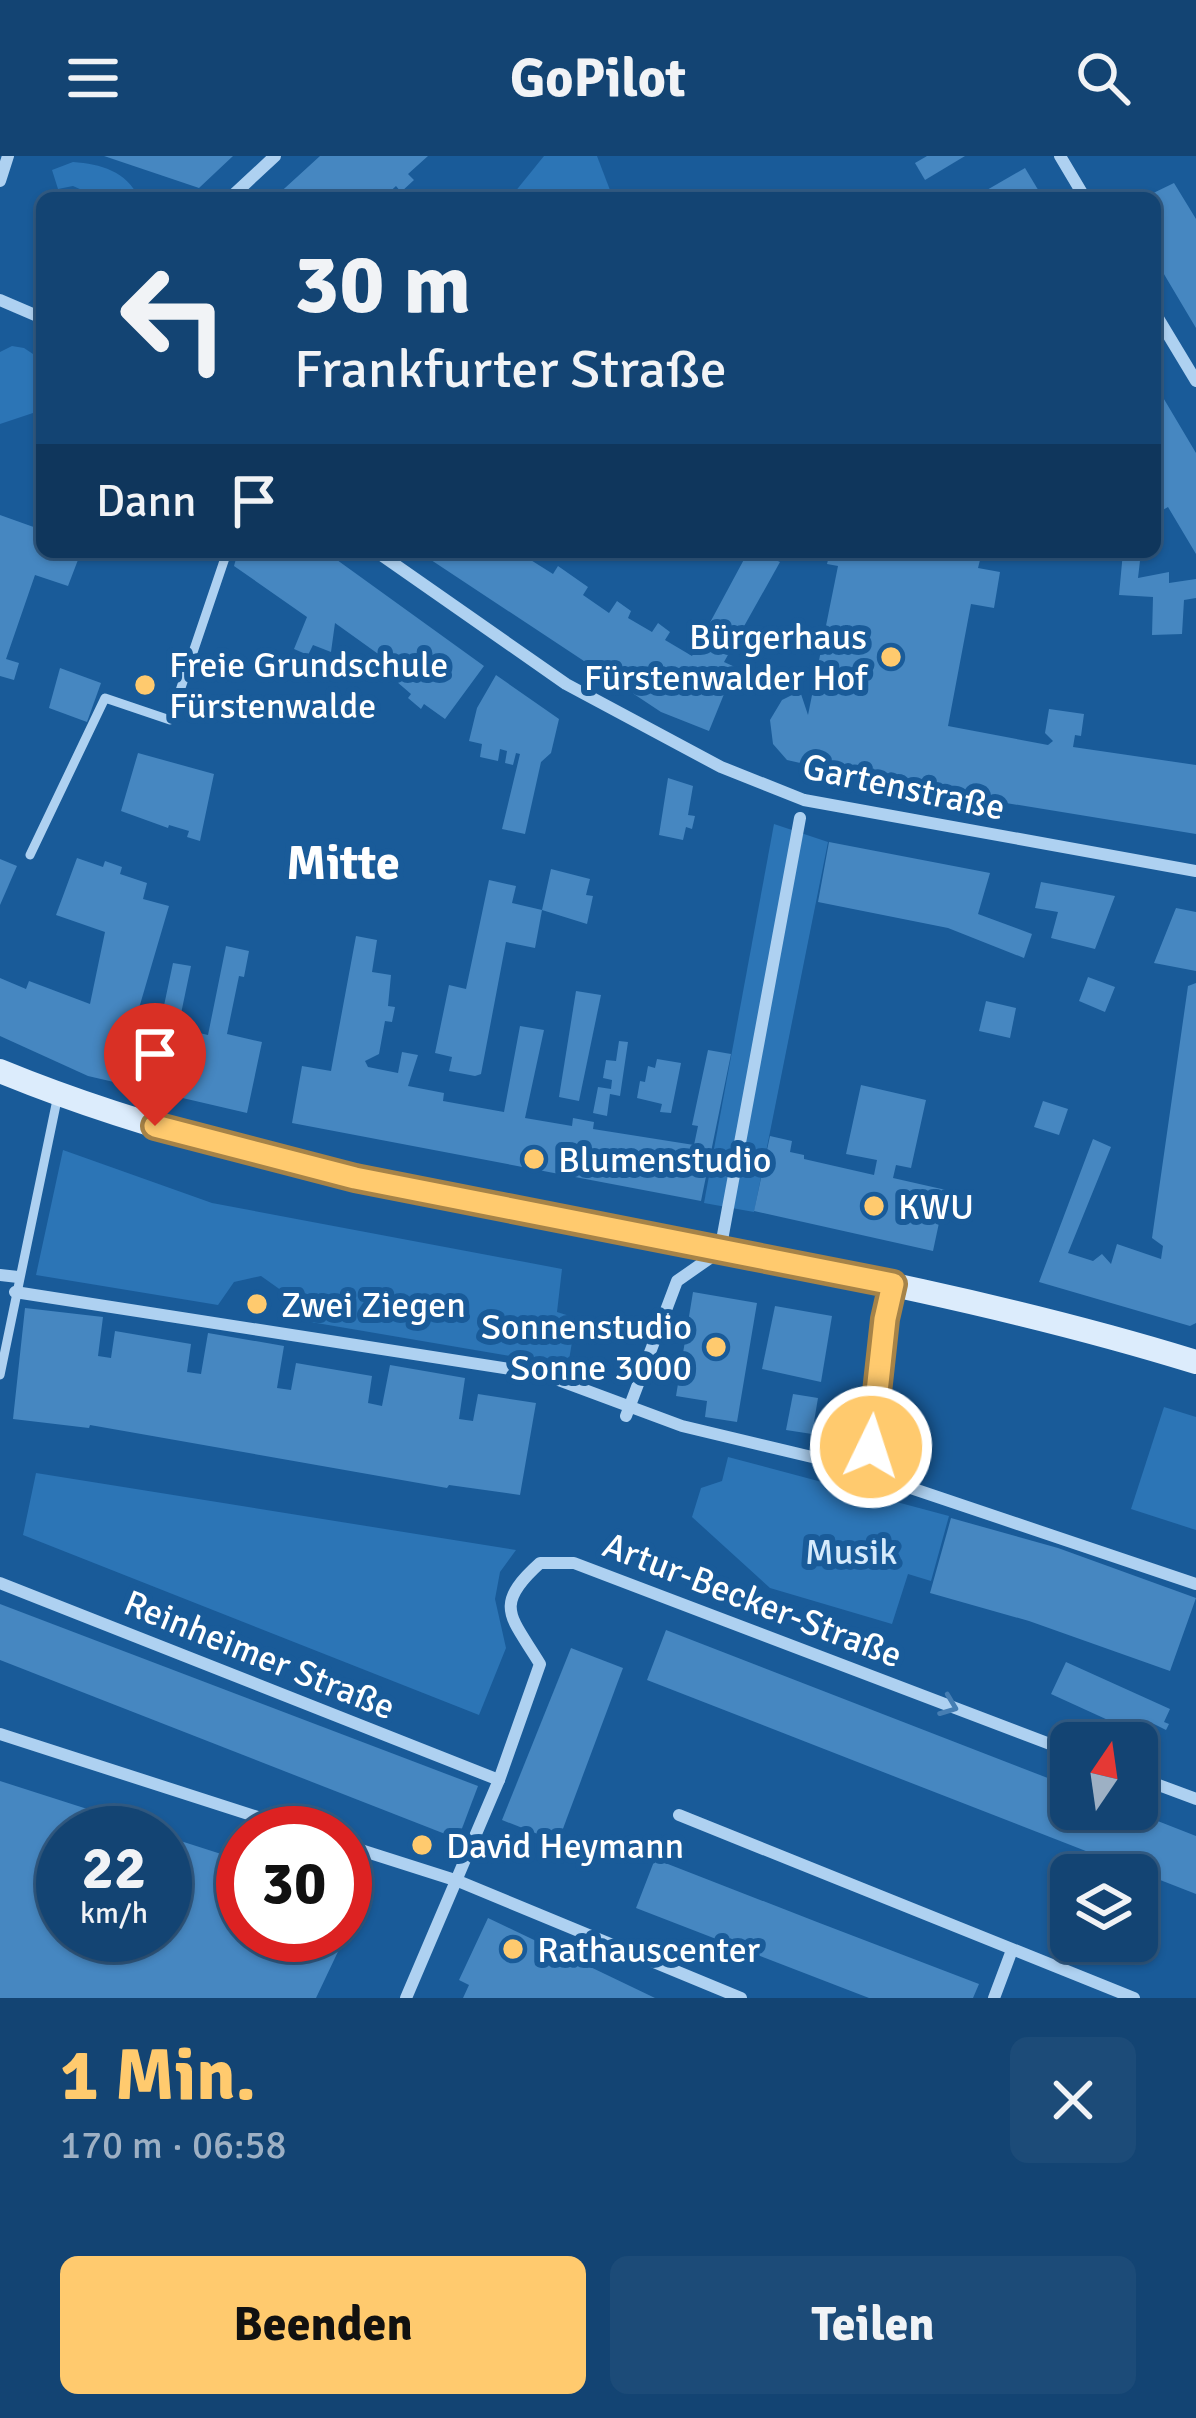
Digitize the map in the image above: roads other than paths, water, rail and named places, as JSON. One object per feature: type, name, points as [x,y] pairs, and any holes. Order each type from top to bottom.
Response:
[{"type":"street","points":[[0,181],[8,156]]},
{"type":"street","points":[[236,192],[275,156]]},
{"type":"street","points":[[1060,156],[1081,192]]},
{"type":"street","points":[[0,300],[36,315]]},
{"type":"street","points":[[1161,323],[1196,381]]},
{"type":"street","name":"Gartenstraße","points":[[386,558],[566,685],[721,767],[804,800],[1196,871]]},
{"type":"street","points":[[628,1411],[677,1281],[720,1251],[800,818]]},
{"type":"street","points":[[0,1072],[58,1095],[251,1153],[355,1178],[893,1284],[1091,1331],[1196,1362]]},
{"type":"street","points":[[0,1276],[16,1285],[542,1374],[628,1411],[812,1457],[871,1447]]},
{"type":"street","points":[[893,1284],[871,1447],[893,1482],[1196,1583]]},
{"type":"street","name":"Artur-Becker-Straße","points":[[407,1994],[499,1780],[540,1664],[509,1610],[513,1587],[540,1563],[574,1563],[1050,1744]]},
{"type":"street","name":"Reinheimer Straße","points":[[0,1583],[499,1780]]},
{"type":"street","points":[[0,1734],[224,1806]]},
{"type":"street","points":[[1158,1785],[1196,1799]]},
{"type":"street","points":[[679,1815],[1134,1998]]},
{"type":"street","points":[[372,1854],[458,1881],[740,1998]]},
{"type":"street","points":[[994,1998],[1012,1950]]},
{"type":"street","points":[[407,1994],[425,1998]]},
{"type":"lane","points":[[31,855],[105,698],[170,720],[224,558]]},
{"type":"lane","points":[[0,1375],[58,1095]]},
{"type":"place","name":"Bürgerhaus Fürstenwalder Hof","points":[[891,657]]},
{"type":"place","name":"Freie Grundschule Fürstenwalde","points":[[145,685]]},
{"type":"place","name":"Blumenstudio","points":[[534,1159]]},
{"type":"place","name":"KWU","points":[[874,1206]]},
{"type":"place","name":"Zwei Ziegen","points":[[257,1304]]},
{"type":"place","name":"Sonnenstudio Sonne 3000","points":[[716,1347]]},
{"type":"place","name":"David Heymann","points":[[422,1845]]},
{"type":"place","name":"Rathauscenter","points":[[513,1949]]},
{"type":"district","name":"Mitte","points":[[343,862]]},
{"type":"park label","name":"Musik","points":[[851,1551]]}]
